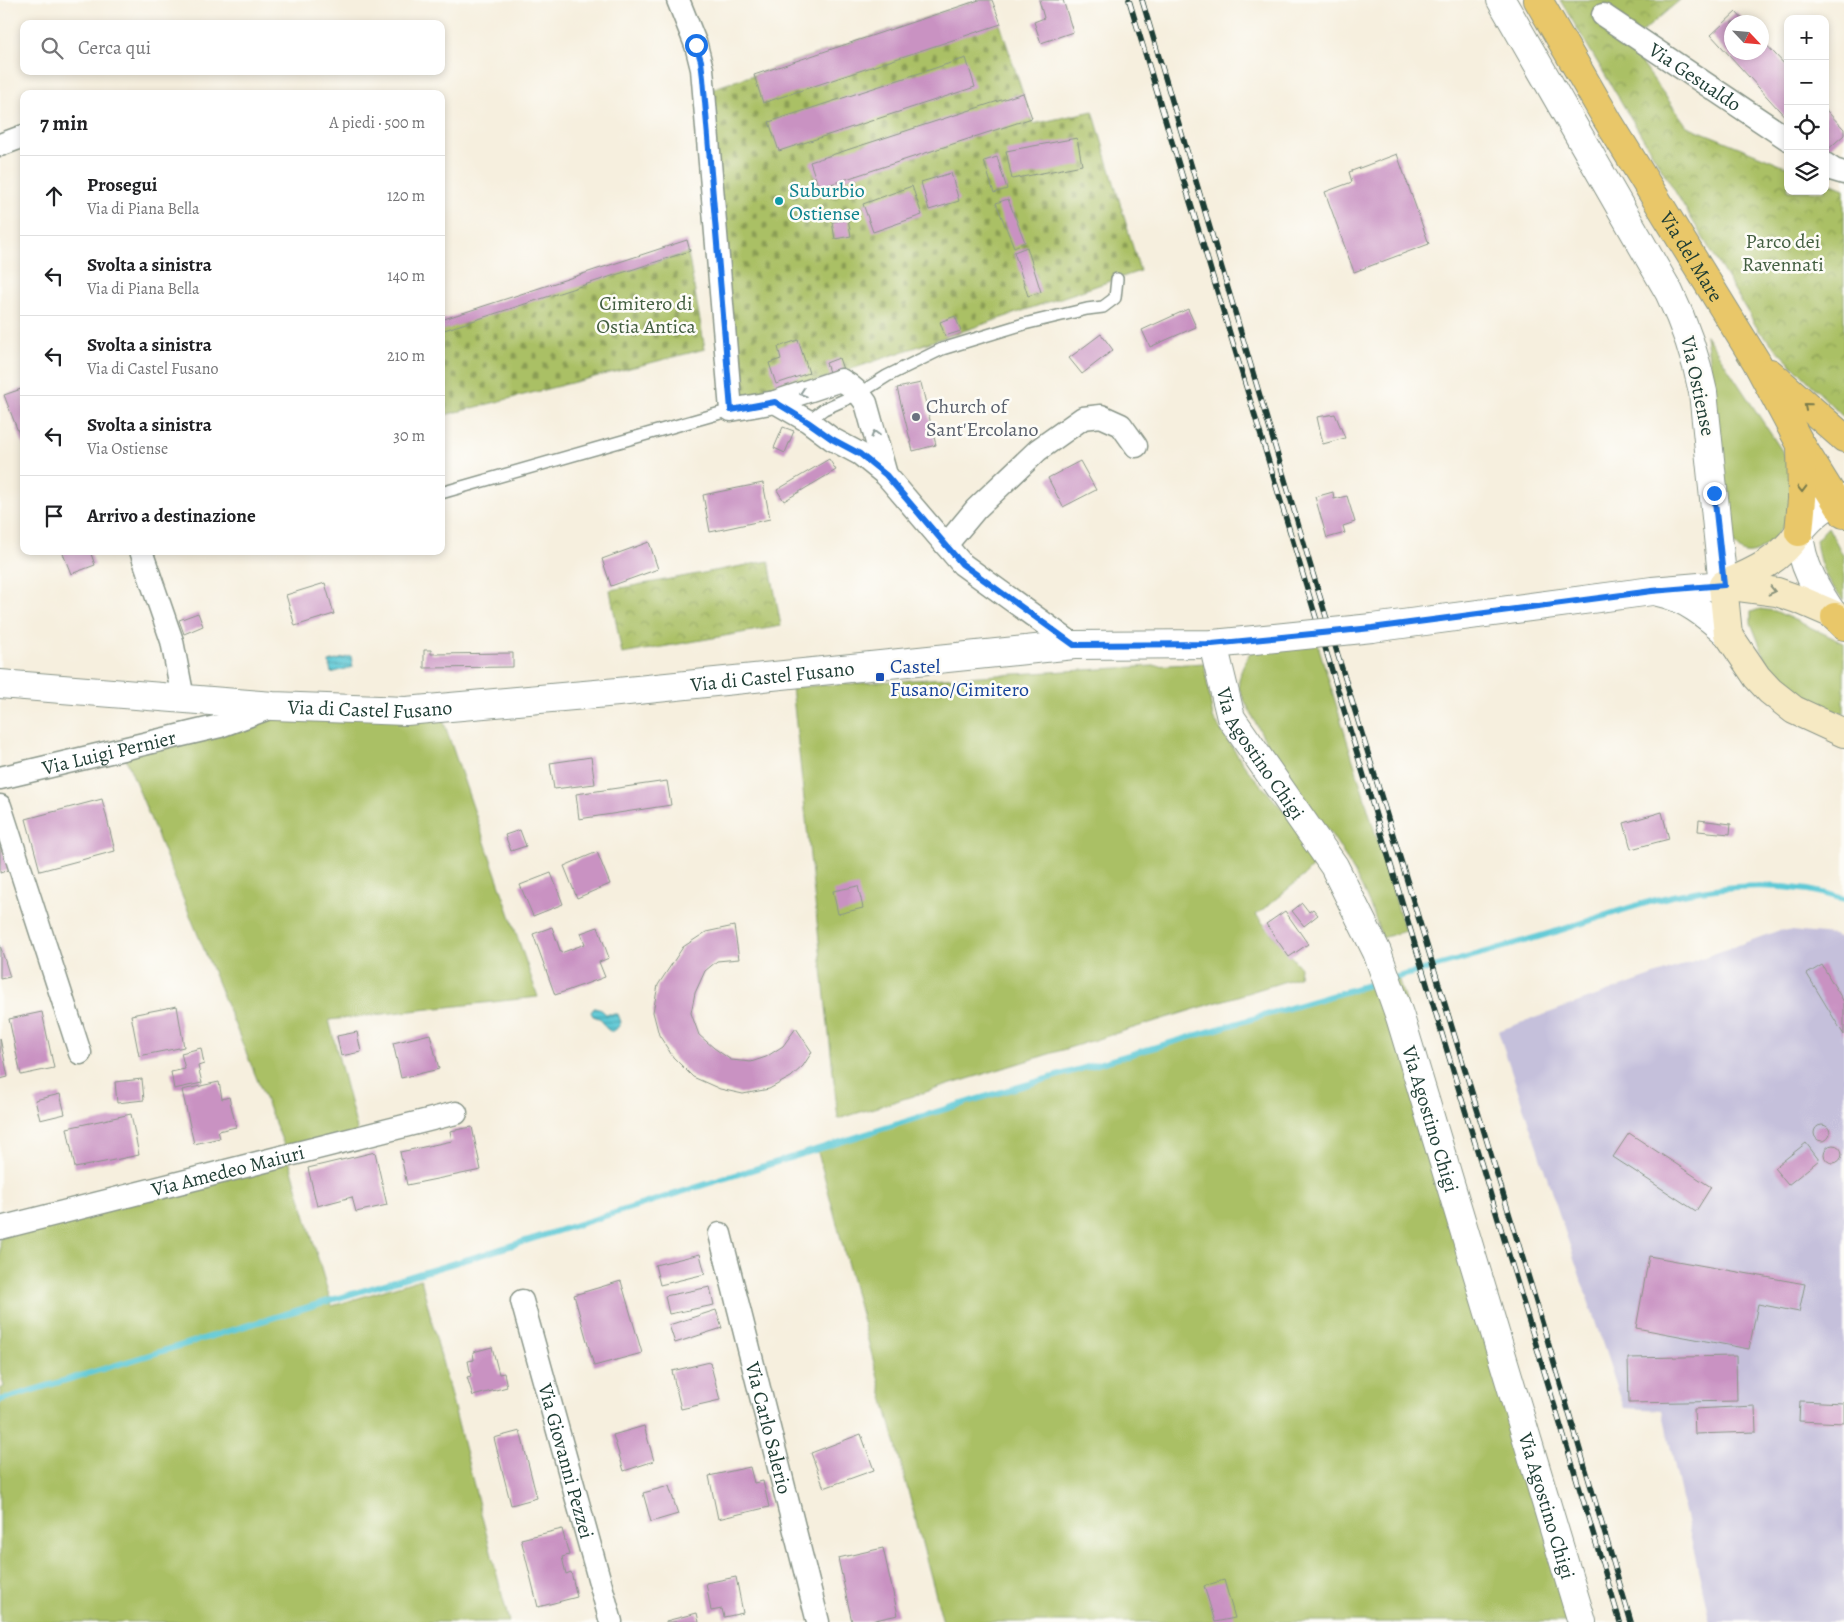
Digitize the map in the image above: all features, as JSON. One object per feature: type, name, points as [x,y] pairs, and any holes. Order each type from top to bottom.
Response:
[{"type":"main road","name":"Via del Mare","points":[[1538,0],[1608,122],[1756,360],[1801,445],[1841,504]]},
{"type":"main road","points":[[1756,360],[1844,438]]},
{"type":"main road","points":[[1724,585],[1750,574],[1772,561],[1790,546],[1799,532],[1802,499],[1801,445]]},
{"type":"main road","points":[[1724,585],[1777,592],[1800,600],[1841,620]]},
{"type":"main road","name":"Via Ostiense","points":[[1724,585],[1728,634],[1757,677],[1784,703],[1805,716],[1844,733]]},
{"type":"street","points":[[678,0],[696,45],[702,69],[731,410],[775,402],[832,379],[852,386],[860,393],[866,403],[886,475]]},
{"type":"street","name":"Via Ostiense","points":[[1501,0],[1669,292],[1686,329],[1703,392],[1724,585]]},
{"type":"street","name":"Via Gesualdo","points":[[1603,15],[1784,136]]},
{"type":"street","points":[[0,145],[20,138]]},
{"type":"street","points":[[1829,167],[1844,174]]},
{"type":"street","points":[[775,402],[832,439],[860,454],[886,475],[962,564],[1074,645]]},
{"type":"street","points":[[946,546],[976,510],[1038,450],[1083,418],[1101,416],[1121,425],[1136,446]]},
{"type":"street","points":[[1841,504],[1812,517],[1799,532],[1801,553],[1821,596],[1841,620]]},
{"type":"street","points":[[142,555],[172,641],[183,698]]},
{"type":"street","name":"Via di Castel Fusano","points":[[0,684],[183,698],[223,714],[273,706],[406,711],[618,692],[1074,645],[1212,644],[1275,638],[1372,628],[1652,591],[1724,585]]},
{"type":"street","points":[[1652,591],[1669,594],[1684,602],[1703,613],[1728,634]]},
{"type":"street","name":"Via Agostino Chigi","points":[[1212,644],[1231,718],[1334,866],[1377,952],[1400,1017],[1582,1622]]},
{"type":"street","name":"Via Luigi Pernier","points":[[0,778],[223,714]]},
{"type":"street","points":[[0,806],[80,1054]]},
{"type":"street","name":"Via Amedeo Maiuri","points":[[0,1228],[456,1113]]},
{"type":"street","name":"Via Carlo Salerio","points":[[720,1234],[818,1622]]},
{"type":"street","name":"Via Giovanni Pezzei","points":[[522,1301],[611,1622]]},
{"type":"lane","points":[[808,422],[824,410],[942,349],[1024,324],[1103,307],[1115,298],[1117,279]]},
{"type":"lane","points":[[445,491],[731,410]]},
{"type":"shaded area","points":[[1780,930],[1833,935],[1844,939],[1844,1622],[1710,1622],[1662,1410],[1624,1408],[1498,1031]]},
{"type":"green space","points":[[979,0],[992,0],[1033,124],[1093,111],[1140,271],[731,410],[711,89]]},
{"type":"green space","name":"Parco dei Ravennati","points":[[1560,0],[1680,0],[1628,44],[1687,126],[1784,165],[1784,195],[1829,195],[1829,183],[1844,189],[1844,418],[1759,331]]},
{"type":"green space","name":"Cimitero di Ostia Antica","points":[[688,253],[705,349],[445,415],[445,324]]},
{"type":"green space","points":[[1706,335],[1786,457],[1796,476],[1793,500],[1783,526],[1769,543],[1751,553],[1740,551],[1731,539]]},
{"type":"green space","points":[[1828,527],[1844,557],[1844,600],[1828,580],[1819,558],[1816,540]]},
{"type":"green space","points":[[769,561],[781,626],[622,654],[610,590]]},
{"type":"green space","points":[[1760,609],[1775,611],[1844,643],[1844,714],[1807,701],[1768,666],[1751,623],[1751,612]]},
{"type":"green space","points":[[1315,635],[1405,931],[1382,938],[1363,889],[1346,858],[1327,828],[1271,750],[1239,688],[1239,678],[1243,666],[1252,650],[1256,647]]},
{"type":"green space","points":[[1204,663],[1213,718],[1246,768],[1293,821],[1319,860],[1305,875],[1256,915],[1300,967],[1299,977],[838,1119],[792,687]]},
{"type":"green space","points":[[273,706],[439,708],[538,997],[329,1020],[359,1137],[288,1156],[332,1306],[421,1279],[509,1622],[0,1622],[0,1389],[4,1387],[0,1371],[0,1228],[288,1155],[122,749]]},
{"type":"green space","points":[[1398,977],[1582,1622],[943,1622],[817,1149]]},
{"type":"water","points":[[351,656],[353,667],[331,673],[329,662]]},
{"type":"water","points":[[594,1008],[599,1008],[606,1014],[618,1014],[621,1022],[616,1030],[608,1030],[601,1019],[593,1016],[591,1012]]},
{"type":"building","points":[[979,0],[992,0],[1001,24],[763,103],[754,75]]},
{"type":"building","points":[[1039,0],[1063,0],[1073,32],[1041,43],[1034,22],[1044,18]]},
{"type":"building","points":[[1724,23],[1724,49],[1711,35]]},
{"type":"building","points":[[1769,48],[1784,64],[1784,116],[1734,60],[1769,60]]},
{"type":"building","points":[[966,58],[975,87],[779,151],[769,122]]},
{"type":"building","points":[[1023,93],[1032,118],[819,188],[810,162]]},
{"type":"building","points":[[1829,113],[1844,129],[1844,135],[1829,148]]},
{"type":"building","points":[[1077,138],[1082,165],[1012,179],[1006,151]]},
{"type":"building","points":[[1397,154],[1429,244],[1354,272],[1325,192],[1352,182],[1349,172]]},
{"type":"building","points":[[997,157],[1007,189],[994,193],[984,161]]},
{"type":"building","points":[[951,173],[959,201],[929,210],[921,182]]},
{"type":"building","points":[[912,186],[922,215],[873,232],[863,204]]},
{"type":"building","points":[[1008,199],[1025,242],[1014,247],[996,203]]},
{"type":"building","points":[[848,219],[851,236],[835,239],[832,222]]},
{"type":"building","points":[[687,240],[690,251],[445,330],[445,319]]},
{"type":"building","points":[[1027,247],[1041,292],[1028,296],[1014,252]]},
{"type":"building","points":[[1188,309],[1196,327],[1150,347],[1142,330]]},
{"type":"building","points":[[955,316],[961,331],[945,336],[940,322]]},
{"type":"building","points":[[1101,334],[1113,350],[1082,374],[1069,358]]},
{"type":"building","points":[[798,340],[809,373],[776,384],[769,363],[781,359],[778,347]]},
{"type":"building","points":[[839,358],[846,378],[832,382],[826,363]]},
{"type":"building","name":"Church of Sant'Ercolano","points":[[921,383],[936,445],[913,451],[897,388]]},
{"type":"building","points":[[20,389],[20,437],[4,395]]},
{"type":"building","points":[[1335,414],[1345,438],[1323,444],[1317,417]]},
{"type":"building","points":[[783,427],[794,431],[785,453],[774,448]]},
{"type":"building","points":[[829,459],[836,470],[784,501],[777,490]]},
{"type":"building","points":[[1080,461],[1096,490],[1063,507],[1048,478]]},
{"type":"building","points":[[763,483],[770,519],[710,532],[703,495]]},
{"type":"building","points":[[1333,492],[1334,499],[1347,496],[1355,522],[1343,526],[1345,533],[1327,538],[1315,497]]},
{"type":"building","points":[[649,542],[658,569],[611,586],[602,559]]},
{"type":"building","points":[[64,555],[91,555],[95,565],[71,574]]},
{"type":"building","points":[[325,583],[334,614],[295,626],[286,595]]},
{"type":"building","points":[[198,613],[203,626],[184,634],[179,620]]},
{"type":"building","points":[[424,650],[431,650],[431,654],[513,653],[513,667],[424,668]]},
{"type":"building","points":[[591,757],[595,784],[554,789],[550,763]]},
{"type":"building","points":[[667,781],[671,805],[579,819],[576,794]]},
{"type":"building","points":[[102,799],[115,851],[40,871],[26,819]]},
{"type":"building","points":[[1662,812],[1669,839],[1631,849],[1624,823]]},
{"type":"building","points":[[1699,820],[1731,824],[1730,834],[1698,831]]},
{"type":"building","points":[[520,830],[526,846],[511,851],[505,835]]},
{"type":"building","points":[[0,844],[9,870],[0,873]]},
{"type":"building","points":[[597,852],[610,884],[577,898],[564,866]]},
{"type":"building","points":[[551,873],[563,904],[533,916],[520,885]]},
{"type":"building","points":[[858,886],[863,908],[838,914],[833,891]]},
{"type":"building","points":[[1302,903],[1309,912],[1313,909],[1318,915],[1304,926],[1292,911]]},
{"type":"building","points":[[1285,911],[1308,944],[1289,957],[1266,924]]},
{"type":"building","points":[[734,926],[739,959],[717,961],[705,971],[695,993],[691,1013],[699,1035],[731,1060],[751,1062],[766,1057],[783,1046],[796,1028],[812,1052],[803,1066],[791,1077],[769,1089],[743,1094],[720,1089],[693,1077],[673,1057],[659,1035],[653,1012],[658,985],[683,947],[706,932]]},
{"type":"building","points":[[552,927],[561,953],[585,944],[581,933],[598,927],[609,958],[599,962],[605,977],[555,995],[533,934]]},
{"type":"building","points":[[0,945],[10,977],[0,979]]},
{"type":"building","points":[[1822,965],[1844,1002],[1844,1035],[1807,974]]},
{"type":"building","points":[[177,1006],[184,1047],[139,1056],[131,1015]]},
{"type":"building","points":[[42,1012],[54,1068],[21,1075],[9,1019]]},
{"type":"building","points":[[357,1032],[361,1052],[341,1056],[337,1036]]},
{"type":"building","points":[[430,1034],[439,1069],[401,1078],[393,1043]]},
{"type":"building","points":[[0,1038],[8,1077],[0,1079]]},
{"type":"building","points":[[201,1048],[204,1064],[198,1066],[202,1083],[174,1089],[171,1072],[185,1069],[181,1053]]},
{"type":"building","points":[[142,1079],[144,1100],[117,1103],[115,1082]]},
{"type":"building","points":[[219,1082],[222,1099],[229,1097],[236,1127],[218,1131],[220,1138],[194,1144],[182,1090]]},
{"type":"building","points":[[60,1094],[65,1114],[40,1120],[35,1100]]},
{"type":"building","points":[[131,1114],[139,1155],[75,1168],[67,1128]]},
{"type":"building","points":[[1822,1125],[1828,1127],[1830,1133],[1828,1139],[1822,1141],[1816,1139],[1814,1133],[1816,1127]]},
{"type":"building","points":[[472,1127],[481,1170],[407,1185],[400,1152],[452,1141],[450,1131]]},
{"type":"building","points":[[1629,1133],[1711,1187],[1696,1211],[1613,1157]]},
{"type":"building","points":[[1806,1143],[1819,1160],[1788,1185],[1774,1168]]},
{"type":"building","points":[[1833,1145],[1839,1148],[1842,1154],[1839,1160],[1833,1163],[1827,1160],[1824,1154],[1827,1148]]},
{"type":"building","points":[[375,1152],[387,1205],[356,1212],[352,1197],[317,1206],[308,1168]]},
{"type":"building","points":[[700,1254],[705,1274],[660,1285],[655,1265]]},
{"type":"building","points":[[1649,1256],[1805,1284],[1799,1312],[1758,1304],[1749,1349],[1636,1328]]},
{"type":"building","points":[[621,1281],[642,1353],[594,1366],[574,1295]]},
{"type":"building","points":[[710,1287],[714,1305],[669,1314],[665,1296]]},
{"type":"building","points":[[716,1310],[722,1328],[675,1343],[669,1325]]},
{"type":"building","points":[[492,1347],[499,1374],[504,1373],[507,1387],[473,1396],[467,1377],[471,1376],[468,1361],[474,1360],[473,1352]]},
{"type":"building","points":[[1736,1356],[1737,1401],[1629,1403],[1628,1358]]},
{"type":"building","points":[[710,1362],[720,1400],[681,1409],[672,1371]]},
{"type":"building","points":[[1800,1401],[1844,1403],[1844,1423],[1799,1421]]},
{"type":"building","points":[[1755,1406],[1756,1432],[1695,1434],[1694,1409]]},
{"type":"building","points":[[644,1426],[654,1461],[624,1471],[613,1435]]},
{"type":"building","points":[[520,1431],[537,1498],[511,1505],[494,1438]]},
{"type":"building","points":[[861,1434],[874,1470],[824,1488],[811,1453]]},
{"type":"building","points":[[750,1467],[754,1483],[763,1481],[769,1507],[718,1519],[709,1476]]},
{"type":"building","points":[[669,1486],[678,1514],[651,1522],[643,1493]]},
{"type":"building","points":[[562,1529],[569,1555],[562,1557],[566,1574],[571,1572],[577,1597],[538,1607],[521,1539]]},
{"type":"building","points":[[883,1548],[898,1615],[866,1622],[852,1622],[838,1558]]},
{"type":"building","points":[[736,1577],[743,1613],[724,1617],[722,1609],[711,1611],[706,1583]]},
{"type":"building","points":[[1224,1580],[1235,1618],[1215,1622],[1204,1586]]},
{"type":"building","points":[[697,1613],[699,1622],[666,1622],[666,1621]]},
{"type":"waterway","points":[[1394,978],[1682,894],[1729,888],[1776,887],[1822,893],[1844,899]]},
{"type":"waterway","points":[[0,1400],[481,1255],[974,1100],[1382,981]]},
{"type":"railway","points":[[1129,0],[1620,1622]]},
{"type":"railway","points":[[1142,0],[1313,574],[1531,1285],[1631,1622]]},
{"type":"place","name":"Suburbio Ostiense","points":[[779,201]]},
{"type":"place","name":"Church of Sant'Ercolano","points":[[916,417]]},
{"type":"place","name":"Castel Fusano/Cimitero","points":[[880,677]]},
{"type":"route","points":[[696,45],[701,61],[703,78],[731,410],[775,402],[832,439],[860,454],[886,475],[962,564],[1074,645],[1212,644],[1372,628],[1652,591],[1724,585],[1714,493]]}]
